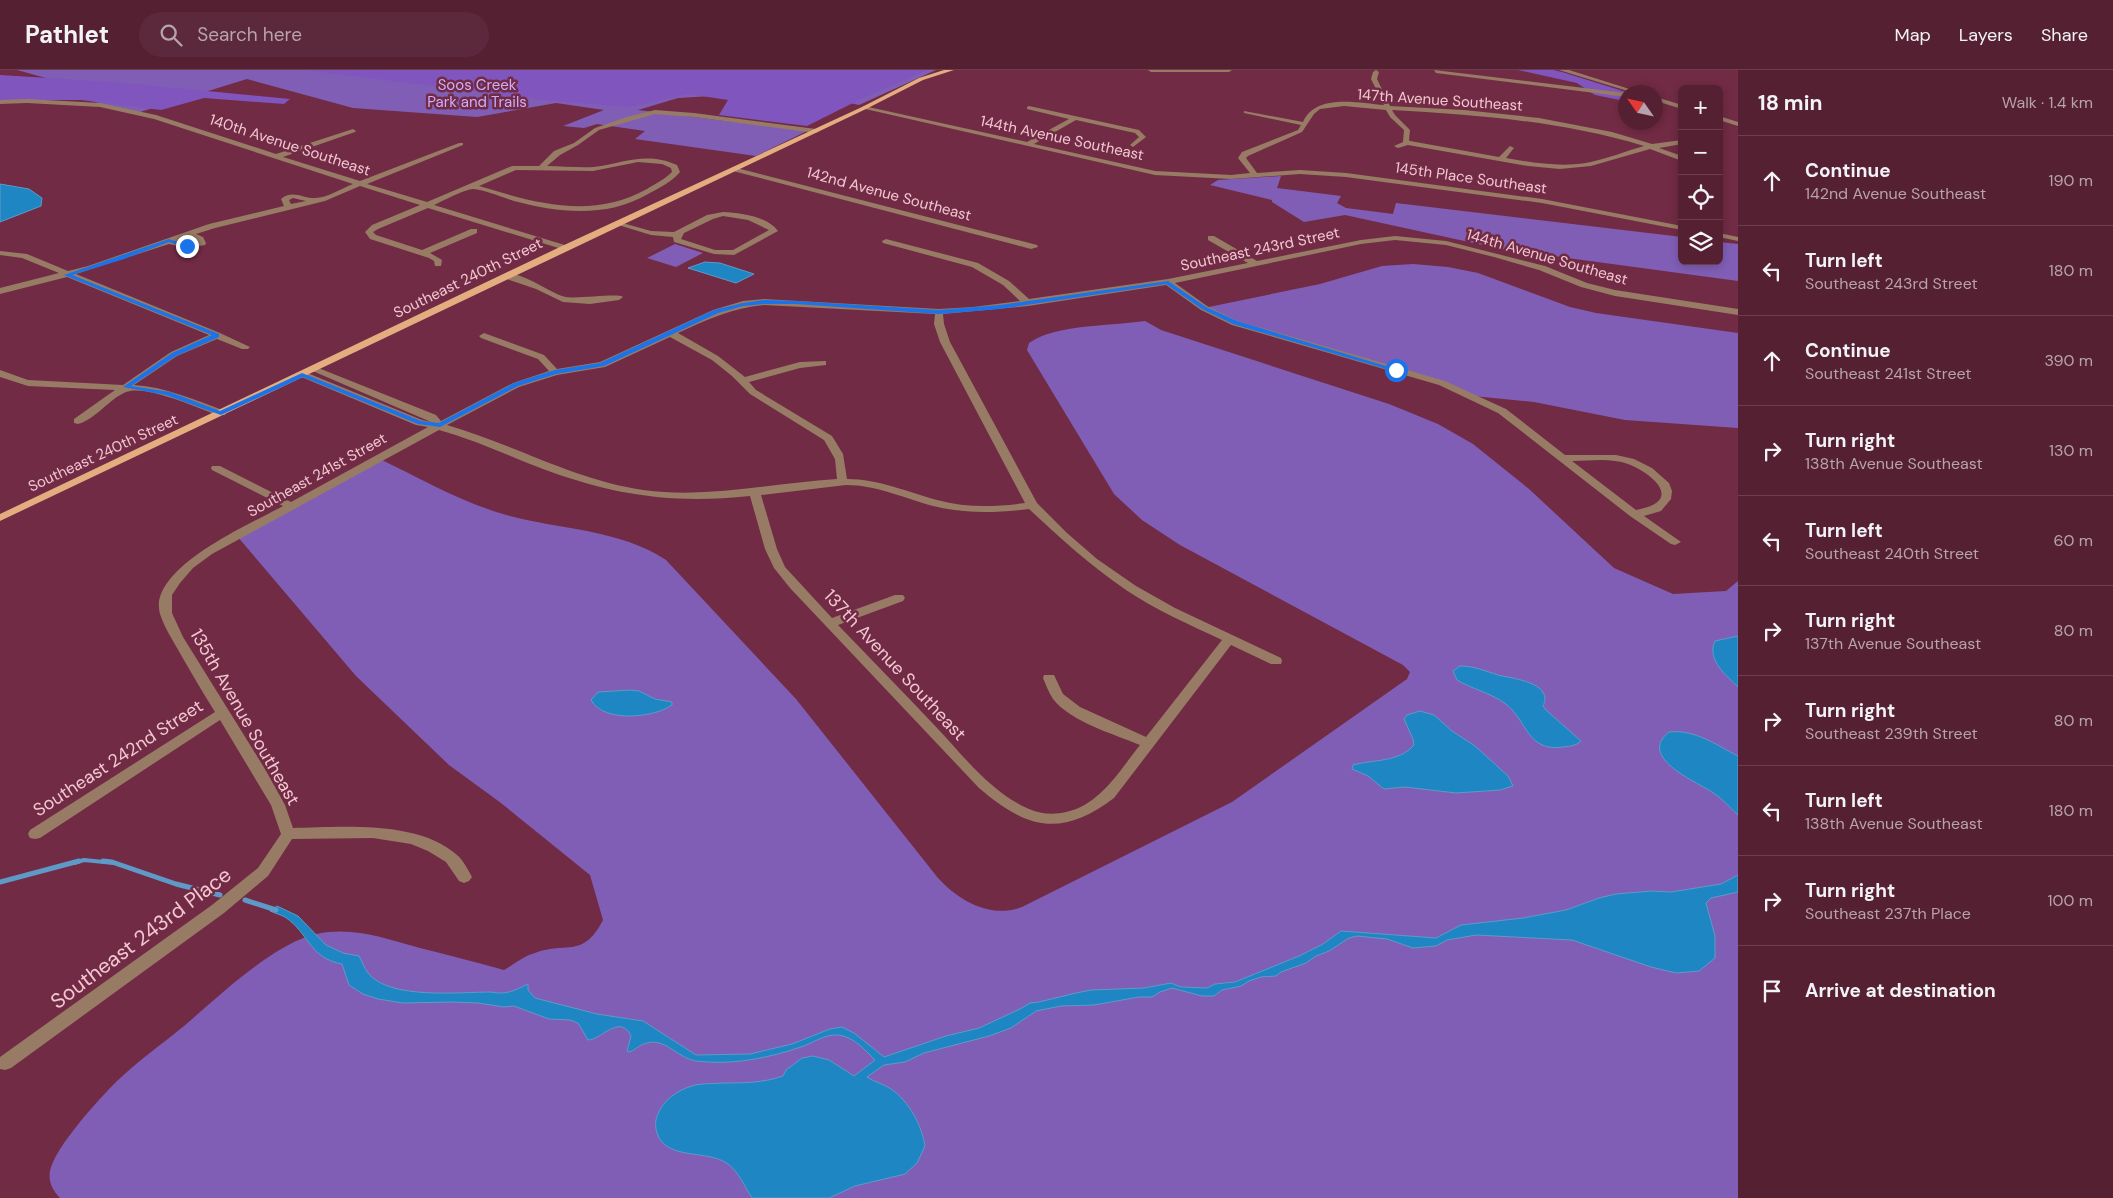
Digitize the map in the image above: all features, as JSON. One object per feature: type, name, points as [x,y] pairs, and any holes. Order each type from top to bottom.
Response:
[{"type":"main road","name":"Southeast 240th Street","points":[[0,518],[565,248],[816,131],[921,79],[951,70]]},
{"type":"street","points":[[1151,70],[1230,70]]},
{"type":"street","points":[[1562,70],[1618,87]]},
{"type":"street","points":[[1436,71],[1618,94]]},
{"type":"street","points":[[1376,72],[1374,79],[1387,108],[1392,116],[1407,130],[1405,141],[1408,143]]},
{"type":"street","points":[[1663,101],[1678,105]]},
{"type":"street","name":"140th Avenue Southeast","points":[[0,102],[73,103],[156,117],[428,206],[565,248]]},
{"type":"street","name":"147th Avenue Southeast","points":[[1305,124],[1311,112],[1324,107],[1341,105],[1481,112],[1601,132],[1678,158]]},
{"type":"street","name":"144th Avenue Southeast","points":[[864,108],[1155,173],[1203,176],[1255,174]]},
{"type":"street","points":[[1029,108],[1138,131],[1143,137],[1133,145]]},
{"type":"street","points":[[541,168],[557,153],[576,144],[597,129],[643,114],[670,112],[816,131]]},
{"type":"street","points":[[1246,112],[1305,124],[1304,128],[1295,135],[1251,150],[1245,154],[1242,158],[1244,163],[1255,174]]},
{"type":"street","points":[[1027,145],[1075,118]]},
{"type":"street","points":[[1723,119],[1738,124]]},
{"type":"street","points":[[278,156],[353,131]]},
{"type":"street","points":[[1398,146],[1408,143],[1549,167],[1591,164],[1649,147],[1678,143]]},
{"type":"street","points":[[0,291],[67,275],[122,258],[188,234],[313,201],[461,144]]},
{"type":"street","points":[[1501,159],[1510,148]]},
{"type":"street","points":[[438,264],[438,260],[373,237],[369,232],[375,228],[428,206],[471,186],[508,170],[525,168],[592,169],[638,160],[663,162],[674,167],[676,172],[673,176],[648,192],[613,207],[595,209],[547,206],[471,186]]},
{"type":"street","name":"142nd Avenue Southeast","points":[[736,169],[1034,247]]},
{"type":"street","name":"145th Place Southeast","points":[[1255,174],[1300,172],[1346,175],[1551,202],[1678,227]]},
{"type":"street","points":[[619,224],[651,233],[677,235],[681,231],[710,217],[723,214],[736,215],[767,224],[774,229],[772,234],[748,247],[740,251],[726,253],[714,252],[681,242],[678,240],[677,235]]},
{"type":"street","points":[[422,253],[474,230]]},
{"type":"street","points":[[169,241],[187,246],[202,243],[200,239],[188,234]]},
{"type":"street","points":[[1723,236],[1738,239]]},
{"type":"street","points":[[1211,238],[1256,264]]},
{"type":"street","name":"144th Avenue Southeast","points":[[1408,238],[1446,243],[1525,262],[1599,289],[1738,312]]},
{"type":"street","name":"Southeast 243rd Street","points":[[939,312],[1028,303],[1168,282],[1377,239],[1408,238]]},
{"type":"street","points":[[886,241],[975,265],[1006,283],[1028,303]]},
{"type":"street","points":[[2,253],[24,256],[245,346]]},
{"type":"street","points":[[507,276],[539,287],[563,300],[590,301],[619,297]]},
{"type":"street","points":[[1168,282],[1204,308],[1235,322],[1442,383],[1473,396],[1502,411],[1634,514],[1675,542]]},
{"type":"street","name":"Southeast 241st Street","points":[[175,580],[189,566],[208,552],[516,385],[555,372],[602,365],[726,308],[764,302],[939,312]]},
{"type":"street","points":[[939,312],[939,324],[945,342],[1032,505],[1093,561],[1132,589],[1276,661]]},
{"type":"street","points":[[670,333],[700,348],[744,380],[753,392],[828,438],[842,460],[842,483]]},
{"type":"street","points":[[78,421],[174,354],[217,335]]},
{"type":"street","points":[[484,336],[541,357],[555,372]]},
{"type":"street","points":[[744,380],[800,365],[823,363]]},
{"type":"street","points":[[313,369],[432,417],[440,425]]},
{"type":"street","points":[[0,374],[28,383],[126,387],[167,394],[221,413]]},
{"type":"street","points":[[302,374],[420,423],[440,425],[571,476],[626,490],[686,497],[755,493],[842,483],[881,485],[934,503],[971,510],[1032,505]]},
{"type":"street","points":[[1564,458],[1597,456],[1623,459],[1641,465],[1658,476],[1666,489],[1666,499],[1659,508],[1634,514]]},
{"type":"street","points":[[216,468],[291,506]]},
{"type":"street","name":"137th Avenue Southeast","points":[[755,493],[771,549],[780,568],[988,789],[1003,802],[1035,817],[1074,816],[1089,809],[1109,794],[1229,639]]},
{"type":"street","name":"135th Avenue Southeast","points":[[175,580],[166,595],[166,613],[177,636],[222,713],[266,783],[278,805],[288,834],[358,832],[396,835],[428,845],[452,859],[464,877]]},
{"type":"street","points":[[832,623],[899,598]]},
{"type":"street","points":[[1049,678],[1059,696],[1071,707],[1149,743]]},
{"type":"street","name":"Southeast 242nd Street","points":[[35,834],[222,713]]},
{"type":"street","name":"Southeast 243rd Place","points":[[2,1063],[218,909],[263,872],[288,834]]},
{"type":"green space","name":"Soos Creek Park and Trails","points":[[17,70],[936,70],[859,105],[768,85],[712,96],[678,98],[638,110],[807,131],[756,156],[635,139],[645,131],[597,124],[584,128],[563,126],[604,110],[556,103],[477,117],[353,108],[247,79],[140,112],[115,108],[40,85],[46,78]]},
{"type":"green space","points":[[1281,176],[1277,188],[1341,196],[1337,203],[1346,208],[1393,214],[1396,203],[1678,237],[1678,265],[1723,265],[1723,242],[1738,244],[1738,281],[1501,249],[1345,215],[1304,222],[1272,202],[1272,200],[1210,185],[1218,180]]},
{"type":"green space","points":[[675,244],[703,253],[676,267],[647,258]]},
{"type":"green space","points":[[1413,264],[1448,267],[1478,273],[1570,307],[1596,313],[1738,333],[1738,428],[1625,420],[1534,402],[1473,396],[1442,383],[1258,330],[1204,308],[1320,284],[1382,266]]},
{"type":"green space","points":[[1145,321],[1161,330],[1389,404],[1438,424],[1473,444],[1529,489],[1614,568],[1673,594],[1726,591],[1738,581],[1738,1198],[60,1198],[57,1195],[50,1179],[50,1171],[54,1161],[60,1149],[100,1099],[125,1074],[247,972],[283,948],[317,934],[330,932],[356,933],[504,970],[531,954],[546,950],[574,947],[581,944],[596,932],[603,920],[590,875],[501,803],[449,765],[356,676],[237,536],[378,458],[439,489],[487,509],[524,519],[608,536],[647,549],[666,560],[796,699],[938,878],[956,894],[976,906],[987,909],[999,911],[1022,907],[1232,802],[1407,679],[1410,672],[1403,665],[1180,545],[1142,520],[1114,494],[1027,350],[1029,343],[1054,332]]},
{"type":"shaded area","points":[[305,70],[928,70],[863,98],[807,126],[719,115],[728,100],[689,94],[629,107],[544,100]]},
{"type":"shaded area","points":[[1518,70],[1553,70],[1562,72],[1618,90],[1618,100],[1595,95],[1577,83]]},
{"type":"shaded area","points":[[0,75],[113,82],[290,99],[284,104],[204,98],[161,110],[81,100],[0,100]]},
{"type":"water","points":[[0,184],[29,189],[42,198],[41,206],[0,222]]},
{"type":"water","points":[[705,262],[720,263],[754,274],[736,283],[688,268]]},
{"type":"water","points":[[1738,636],[1738,687],[1715,661],[1713,648],[1715,641]]},
{"type":"water","points":[[1460,666],[1475,668],[1533,684],[1543,693],[1545,699],[1543,706],[1547,711],[1581,741],[1575,745],[1563,747],[1542,745],[1529,734],[1506,704],[1457,680],[1453,671]]},
{"type":"water","points":[[639,691],[655,699],[672,702],[672,705],[653,713],[629,716],[606,712],[597,707],[591,700],[598,692]]},
{"type":"water","points":[[1420,711],[1434,715],[1452,731],[1475,746],[1508,776],[1513,786],[1500,790],[1456,793],[1405,787],[1384,789],[1368,776],[1352,769],[1353,765],[1393,758],[1408,751],[1414,745],[1404,719],[1407,715]]},
{"type":"water","points":[[1669,732],[1696,735],[1738,756],[1738,815],[1716,794],[1682,775],[1664,759],[1660,750],[1661,741]]},
{"type":"water","points":[[1738,875],[1738,892],[1711,898],[1706,903],[1715,936],[1715,958],[1699,971],[1676,973],[1651,967],[1572,940],[1476,935],[1447,940],[1436,946],[1413,948],[1387,939],[1357,936],[1349,938],[1306,963],[1281,972],[1276,976],[1261,977],[1241,986],[1222,990],[1214,996],[1202,996],[1172,988],[1152,997],[1139,997],[1094,1005],[1061,1006],[1036,1011],[1011,1028],[989,1036],[924,1053],[905,1062],[884,1065],[867,1077],[898,1094],[909,1107],[918,1122],[925,1146],[917,1163],[905,1174],[855,1186],[829,1198],[752,1198],[738,1175],[728,1164],[710,1157],[669,1148],[662,1142],[657,1133],[656,1121],[663,1104],[676,1093],[687,1088],[703,1084],[768,1080],[783,1076],[786,1070],[802,1058],[813,1056],[829,1060],[854,1076],[875,1060],[849,1038],[838,1035],[828,1036],[790,1051],[755,1059],[731,1062],[694,1061],[665,1045],[653,1042],[643,1044],[630,1052],[627,1051],[631,1036],[627,1030],[621,1027],[610,1029],[588,1040],[578,1023],[570,1020],[549,1019],[514,1006],[504,1007],[452,1002],[403,1003],[378,999],[363,994],[349,985],[342,964],[331,961],[316,951],[293,923],[285,917],[270,911],[277,906],[298,916],[326,945],[343,953],[359,956],[365,969],[378,982],[408,991],[426,993],[506,993],[528,984],[528,990],[535,998],[597,1014],[643,1021],[696,1055],[750,1054],[792,1044],[830,1029],[842,1027],[854,1033],[884,1057],[946,1036],[979,1028],[1030,1003],[1076,993],[1091,990],[1144,988],[1171,983],[1181,987],[1207,988],[1215,984],[1235,982],[1299,956],[1323,944],[1341,931],[1436,938],[1461,925],[1523,918],[1566,910],[1616,894],[1651,891],[1671,892],[1721,884]]},
{"type":"waterway","points":[[74,863],[84,860],[114,863]]},
{"type":"waterway","points":[[0,882],[79,861]]},
{"type":"waterway","points":[[103,861],[112,862],[176,884],[220,895]]},
{"type":"waterway","points":[[245,900],[276,910]]},
{"type":"route","points":[[187,246],[169,241],[67,275],[217,335],[174,354],[126,387],[148,389],[167,394],[221,413],[302,374],[420,423],[440,425],[516,385],[536,377],[555,372],[602,365],[716,312],[743,304],[764,302],[796,303],[939,312],[973,310],[1070,298],[1168,282],[1218,316],[1258,330],[1396,370]]}]
